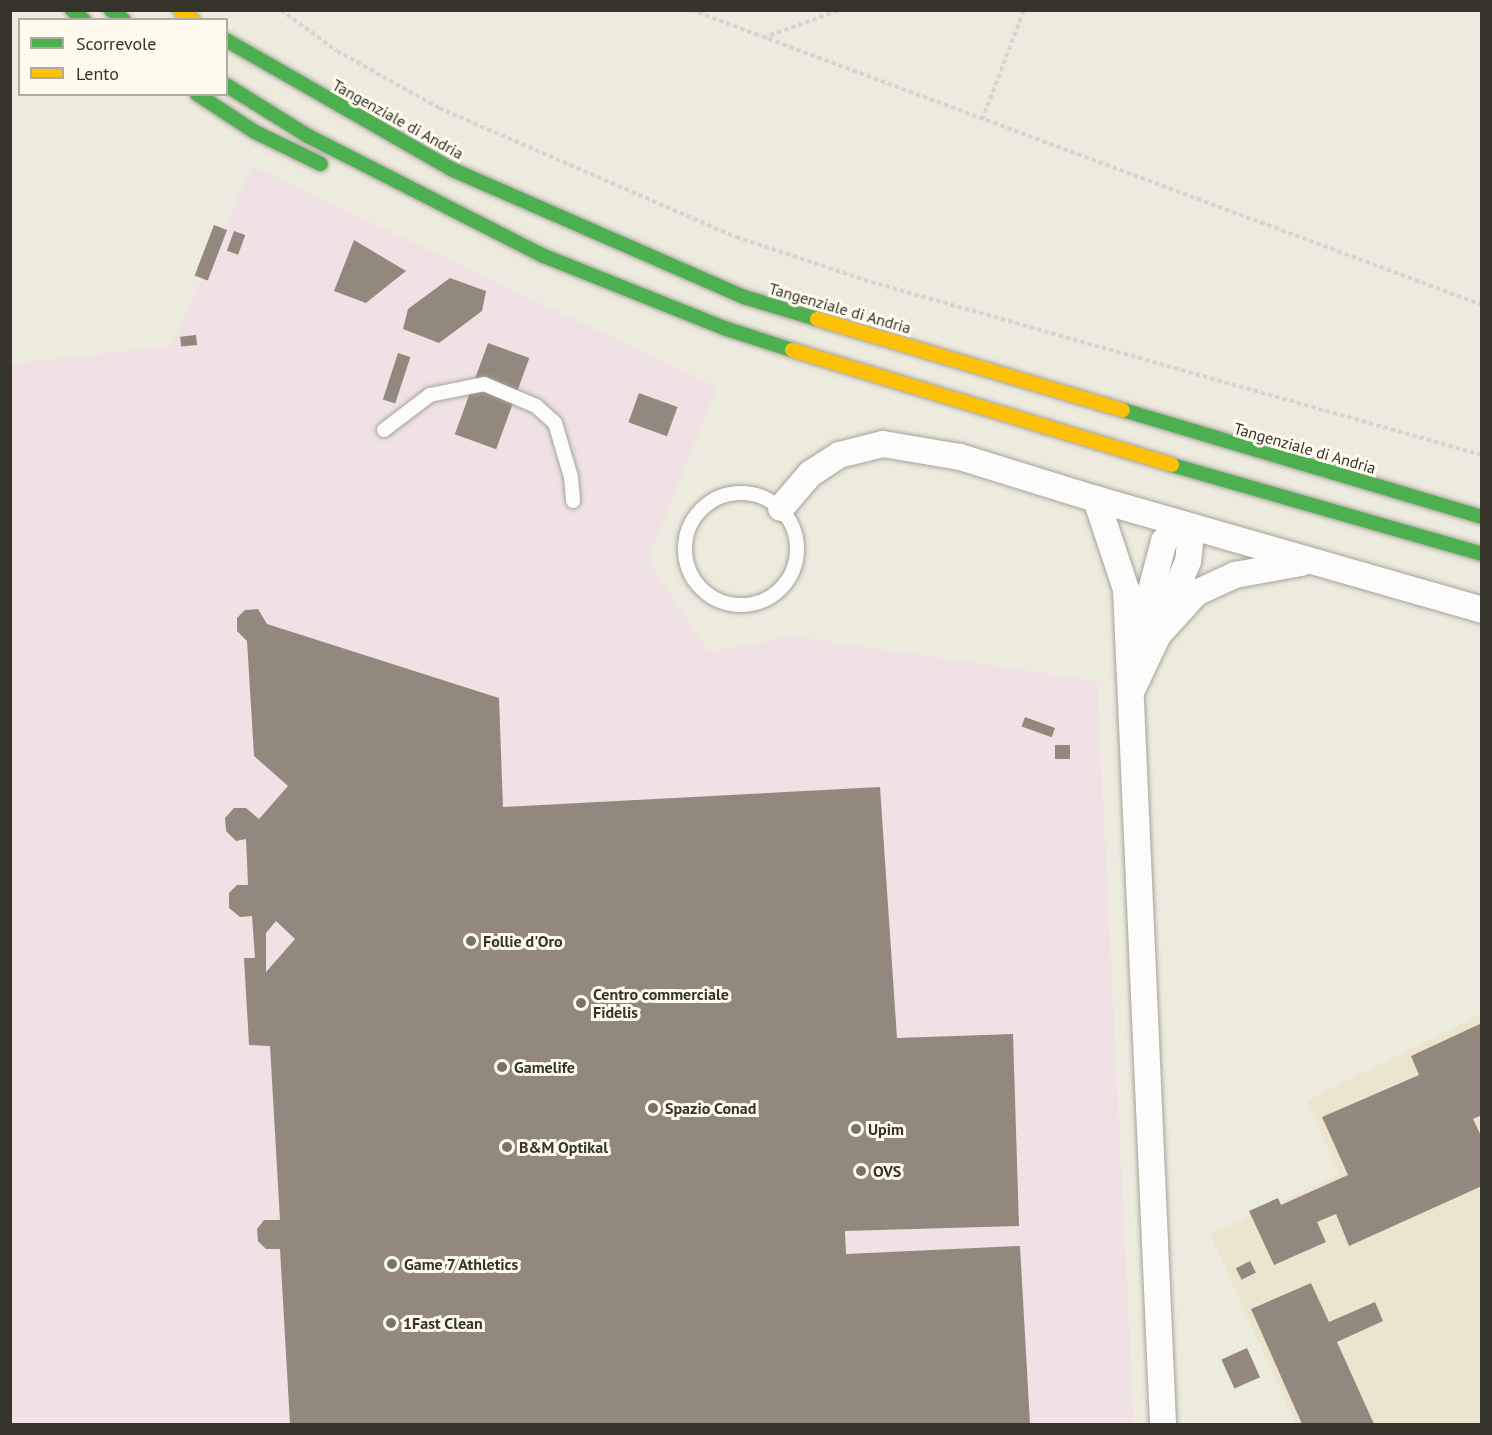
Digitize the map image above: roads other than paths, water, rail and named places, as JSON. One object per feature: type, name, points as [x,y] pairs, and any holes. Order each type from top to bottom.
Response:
[{"type":"main road","points":[[228,28],[262,61]]},
{"type":"main road","name":"Tangenziale di Andria","points":[[228,41],[451,169],[744,297],[1482,517]]},
{"type":"main road","points":[[228,86],[308,136],[544,256],[724,328],[890,383],[1482,554]]},
{"type":"main road","points":[[200,96],[255,132],[340,172],[408,186]]},
{"type":"street","points":[[781,508],[820,467],[839,455],[883,444],[960,457],[1308,562],[1482,609]]},
{"type":"street","points":[[1096,499],[1126,589],[1163,1425]]},
{"type":"street","points":[[1131,693],[1188,561],[1190,543],[1184,525]]},
{"type":"street","points":[[1131,693],[1140,624],[1164,541],[1184,525]]},
{"type":"street","points":[[1158,635],[1196,593],[1235,575],[1308,562]]},
{"type":"lane","points":[[384,430],[430,395],[483,384],[536,406],[555,423],[571,477],[573,501]]},
{"type":"lane","points":[[732,493],[763,497],[781,508],[794,529],[798,553],[792,574],[779,591],[760,603],[738,606],[717,600],[699,587],[687,568],[684,546],[688,528],[699,512],[714,500],[732,493]]},
{"type":"place","name":"Follie d'Oro","points":[[471,941]]},
{"type":"place","name":"Centro commerciale Fidelis","points":[[581,1003]]},
{"type":"place","name":"Gamelife","points":[[502,1067]]},
{"type":"place","name":"Spazio Conad","points":[[653,1108]]},
{"type":"place","name":"Upim","points":[[856,1129]]},
{"type":"place","name":"B&M Optikal","points":[[507,1147]]},
{"type":"place","name":"OVS","points":[[861,1171]]},
{"type":"place","name":"Game 7 Athletics","points":[[392,1264]]},
{"type":"place","name":"1Fast Clean","points":[[391,1323]]}]
